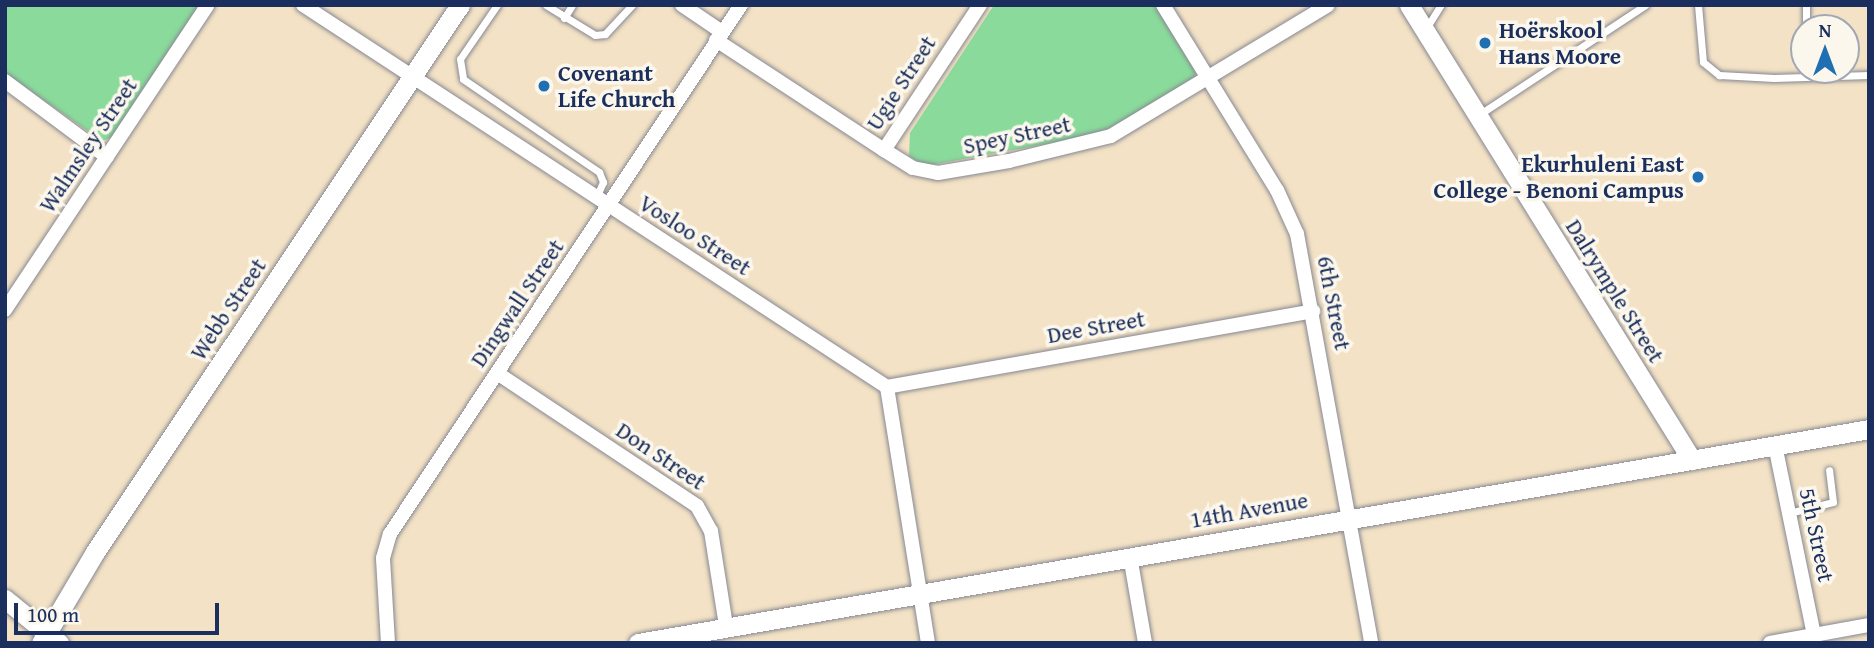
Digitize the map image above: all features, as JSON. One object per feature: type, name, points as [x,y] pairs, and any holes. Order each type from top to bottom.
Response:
[{"type":"street","name":"Walmsley Street","points":[[5,310],[208,5]]},
{"type":"street","name":"Vosloo Street","points":[[303,5],[887,387]]},
{"type":"street","name":"Webb Street","points":[[49,639],[460,5]]},
{"type":"street","name":"Spey Street","points":[[682,5],[719,36],[884,150],[929,173],[1009,161],[1101,139],[1209,80],[1328,5]]},
{"type":"street","name":"Dingwall Street","points":[[388,643],[383,558],[386,541],[741,5]]},
{"type":"street","name":"Ugie Street","points":[[884,150],[980,5]]},
{"type":"street","name":"6th Street","points":[[1163,5],[1290,214],[1313,311],[1371,643]]},
{"type":"street","name":"Dalrymple Street","points":[[1409,5],[1476,117],[1692,460]]},
{"type":"street","points":[[5,81],[107,158]]},
{"type":"street","name":"Dee Street","points":[[887,387],[1313,311]]},
{"type":"street","name":"Don Street","points":[[497,373],[697,506],[712,531],[726,626]]},
{"type":"street","points":[[887,387],[928,643]]},
{"type":"street","name":"14th Avenue","points":[[638,643],[1869,429]]},
{"type":"street","name":"5th Street","points":[[1775,445],[1814,635]]},
{"type":"street","points":[[1130,556],[1146,643]]},
{"type":"street","points":[[5,598],[49,639]]},
{"type":"street","points":[[1770,643],[1869,625]]},
{"type":"lane","points":[[497,5],[460,59],[463,79],[599,172],[603,182],[596,198]]},
{"type":"lane","points":[[546,5],[587,34],[605,34],[632,5]]},
{"type":"lane","points":[[564,18],[572,5]]},
{"type":"lane","points":[[1424,30],[1441,5]]},
{"type":"lane","points":[[1476,117],[1645,5]]},
{"type":"lane","points":[[1698,5],[1698,40],[1703,62],[1711,71],[1732,78],[1790,75]]},
{"type":"lane","points":[[1790,513],[1833,502],[1829,470]]},
{"type":"green space","points":[[5,5],[206,5],[113,137],[102,141],[5,73]]},
{"type":"green space","points":[[994,5],[1158,5],[1196,68],[1194,83],[1106,133],[925,166],[909,156],[910,133]]},
{"type":"place","name":"Hoërskool Hans Moore","points":[[1485,43]]},
{"type":"place","name":"Covenant Life Church","points":[[544,86]]},
{"type":"place","name":"Ekurhuleni East College - Benoni Campus","points":[[1698,177]]}]
